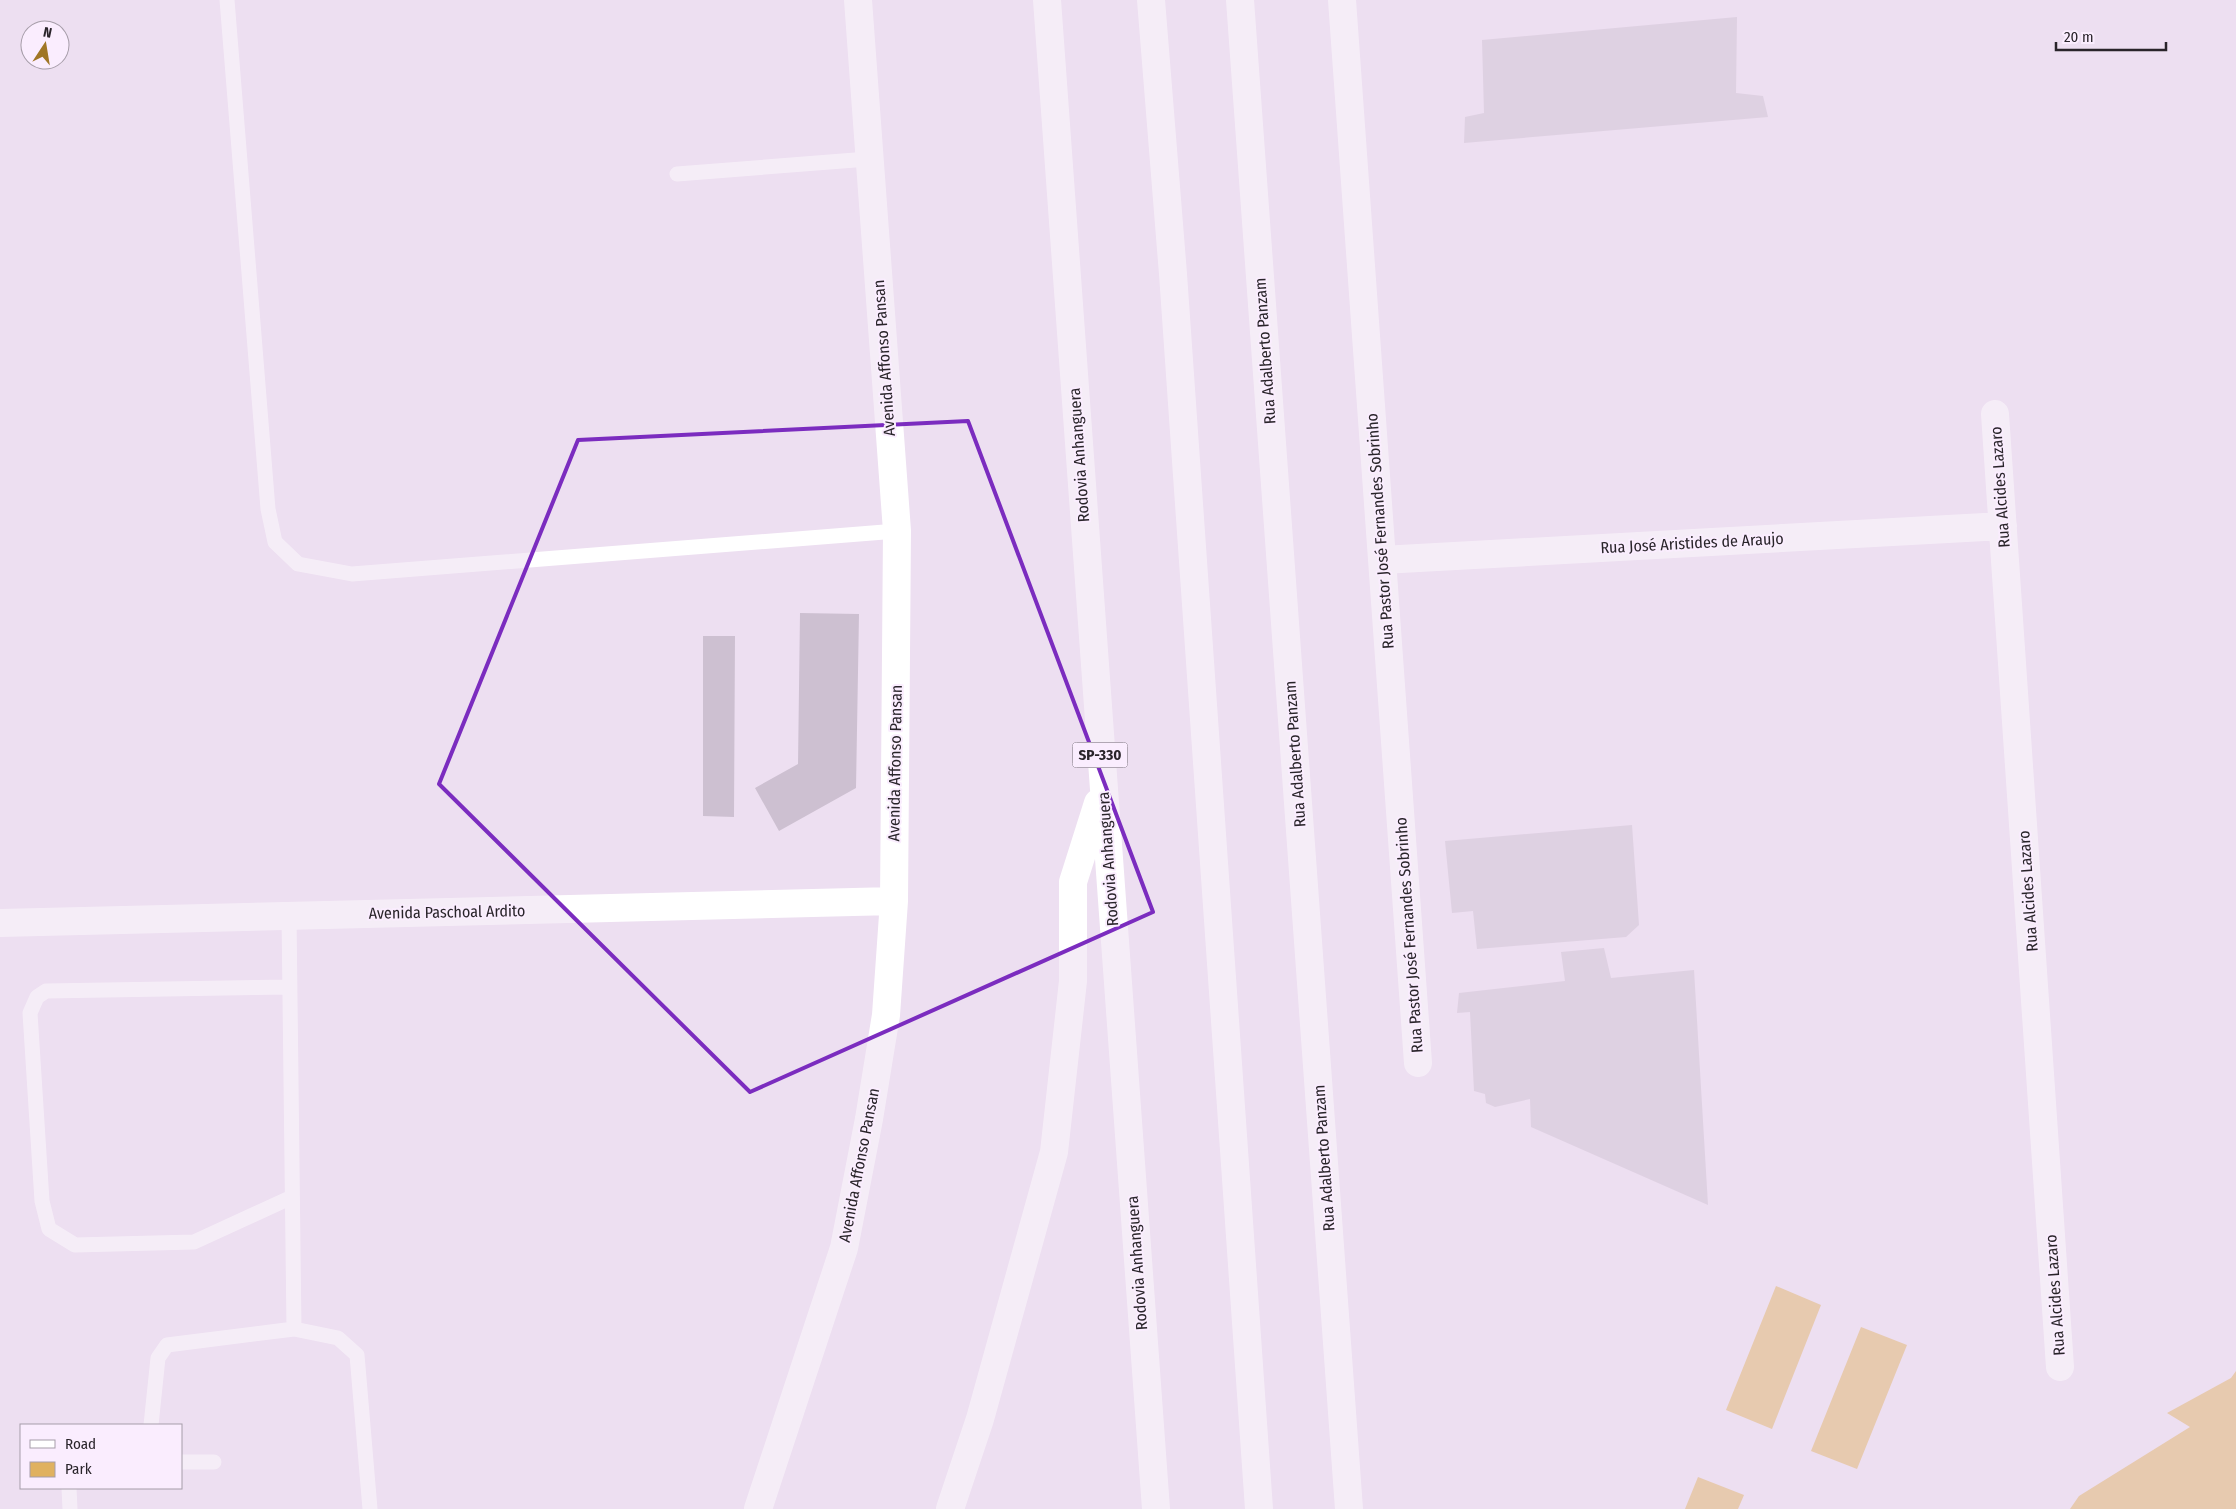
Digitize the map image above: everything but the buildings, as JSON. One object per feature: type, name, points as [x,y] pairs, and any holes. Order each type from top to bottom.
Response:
[{"type":"main road","name":"Avenida Affonso Pansan","points":[[758,1509],[844,1248],[869,1119],[886,1015],[894,901],[897,531],[868,159],[858,0]]},
{"type":"main road","name":"Rodovia Anhanguera","points":[[1047,0],[1102,790],[1156,1509]]},
{"type":"main road","points":[[1151,0],[1174,284],[1259,1509]]},
{"type":"main road","name":"Rua Adalberto Panzam","points":[[1240,0],[1349,1509]]},
{"type":"main road","name":"Rua Pastor José Fernandes Sobrinho","points":[[1342,0],[1418,1063]]},
{"type":"main road","name":"Rua Alcides Lazaro","points":[[1995,414],[2060,1368]]},
{"type":"main road","name":"Rua José Aristides de Araujo","points":[[1382,560],[2003,526]]},
{"type":"main road","points":[[950,1509],[980,1419],[1054,1152],[1073,980],[1073,882],[1102,790]]},
{"type":"main road","name":"Avenida Paschoal Ardito","points":[[0,923],[894,901]]},
{"type":"lane","points":[[227,0],[268,509],[275,542],[298,564],[352,574],[897,531]]},
{"type":"lane","points":[[677,174],[868,159]]},
{"type":"lane","points":[[289,916],[294,1329]]},
{"type":"lane","points":[[290,987],[46,991],[37,997],[30,1013],[42,1201],[50,1229],[75,1245],[194,1242],[292,1197]]},
{"type":"lane","points":[[151,1424],[158,1358],[167,1345],[294,1329],[338,1338],[358,1354],[370,1509]]},
{"type":"lane","points":[[182,1462],[214,1462]]},
{"type":"lane","points":[[69,1489],[70,1509]]},
{"type":"highlighted area","points":[[968,421],[1153,912],[750,1092],[439,784],[578,440]]},
{"type":"green space","points":[[1776,1286],[1821,1305],[1772,1429],[1726,1410]]},
{"type":"green space","points":[[1861,1327],[1907,1345],[1857,1469],[1811,1451]]},
{"type":"green space","points":[[2236,1371],[2236,1509],[2070,1509],[2079,1496],[2190,1427],[2167,1413],[2231,1378]]},
{"type":"green space","points":[[1698,1477],[1744,1495],[1738,1509],[1685,1509]]}]
